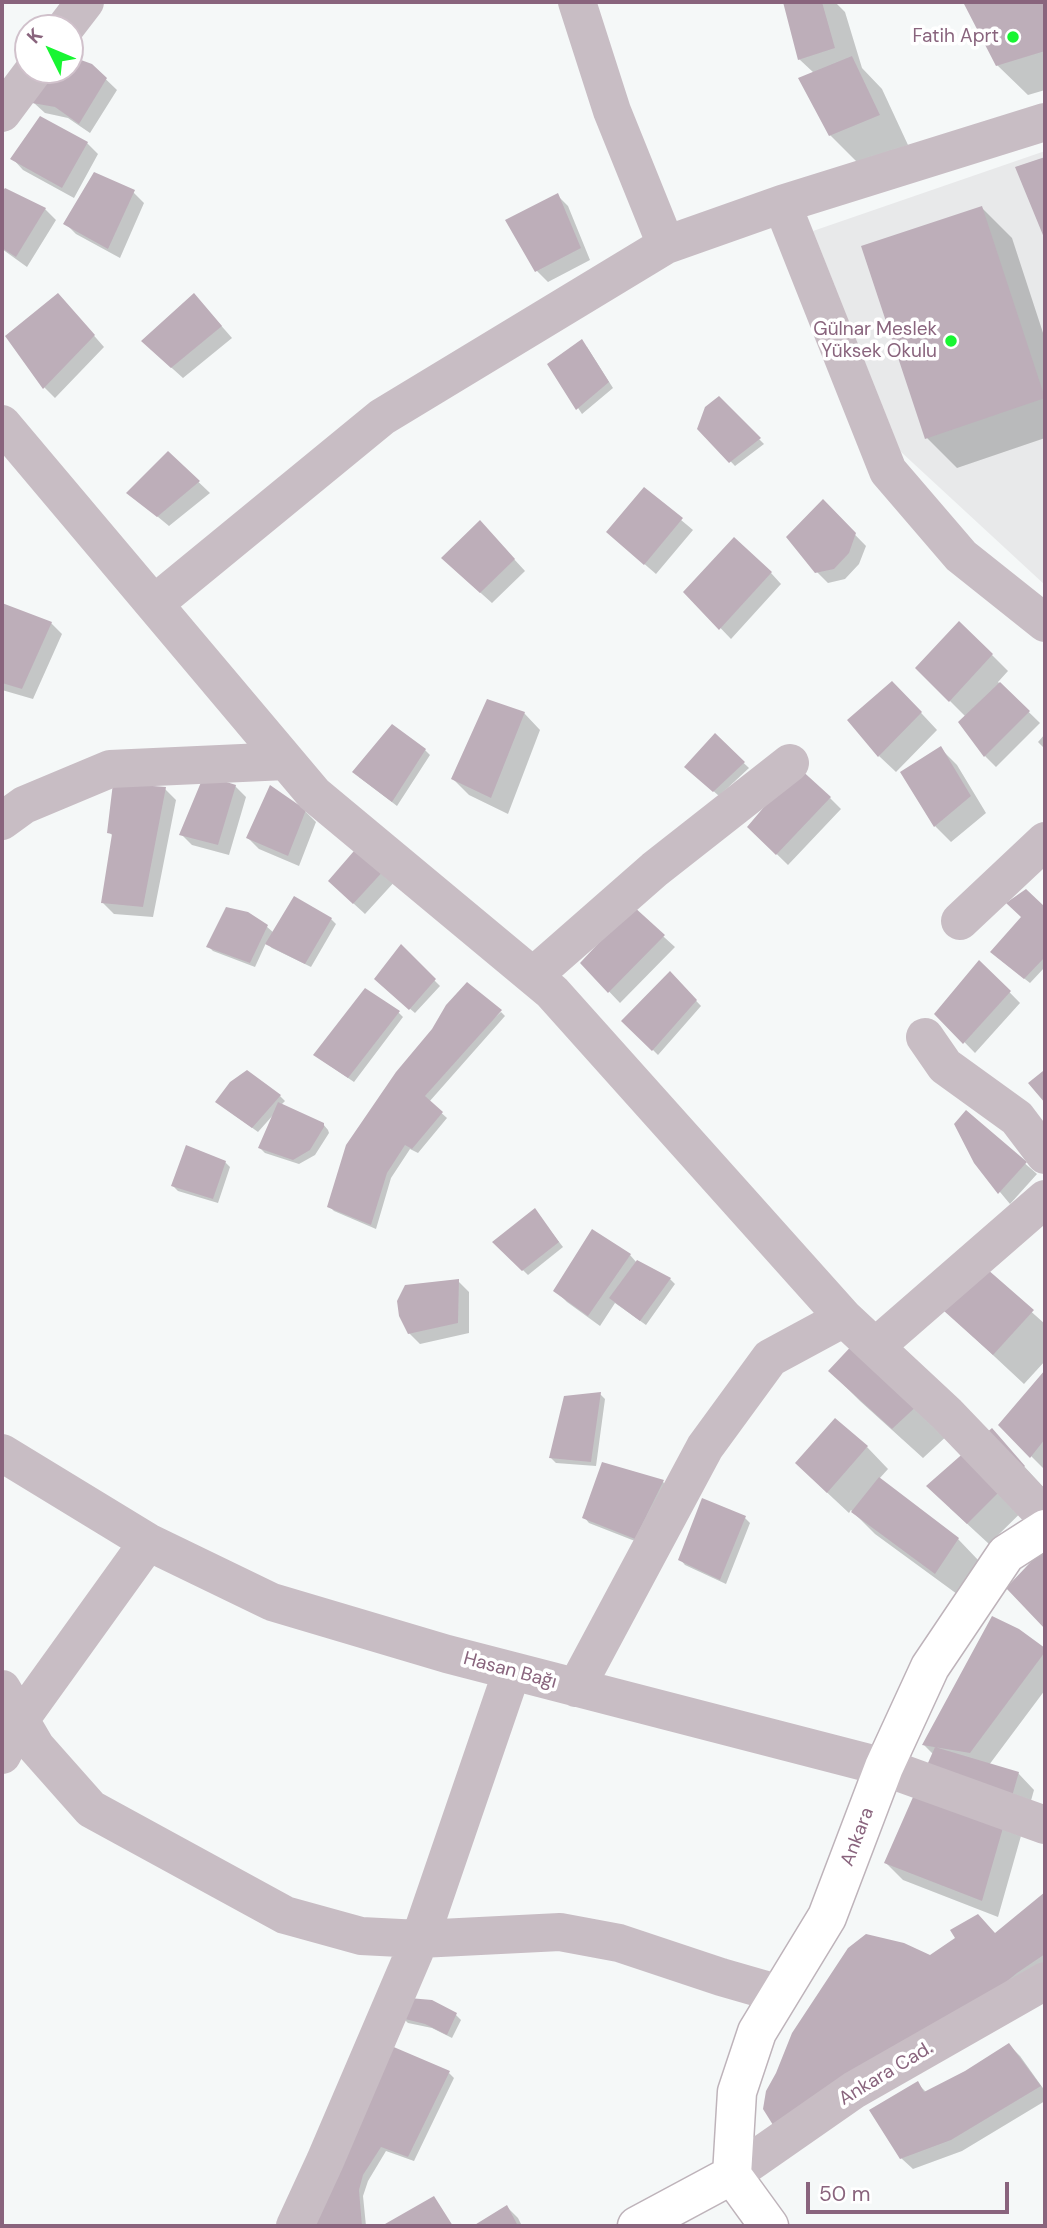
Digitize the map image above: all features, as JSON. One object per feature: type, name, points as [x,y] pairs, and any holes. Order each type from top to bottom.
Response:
[{"type":"main road","name":"Ankara","points":[[732,2175],[737,2092],[757,2032],[827,1917],[884,1767],[930,1667],[1006,1554],[1045,1529]]},
{"type":"main road","points":[[637,2226],[732,2175],[769,2226]]},
{"type":"street","points":[[577,2],[612,111],[666,245]]},
{"type":"street","points":[[2,113],[24,84]]},
{"type":"street","points":[[154,604],[382,417],[666,245],[782,204],[1045,122]]},
{"type":"street","points":[[782,204],[888,471],[961,555],[1045,623]]},
{"type":"street","points":[[2,426],[314,794],[552,992],[844,1318],[947,1414],[1045,1516]]},
{"type":"street","points":[[2,821],[23,805],[110,769],[286,761]]},
{"type":"street","points":[[533,976],[655,869],[790,763]]},
{"type":"street","points":[[960,921],[1045,841]]},
{"type":"street","points":[[925,1037],[945,1066],[1017,1118],[1045,1155]]},
{"type":"street","points":[[875,1347],[1045,1199]]},
{"type":"street","points":[[576,1688],[705,1447],[770,1359],[844,1318]]},
{"type":"street","name":"Hasan Bağı","points":[[2,1452],[148,1542],[272,1602],[447,1654],[884,1767],[1045,1825]]},
{"type":"street","points":[[2,1755],[11,1704],[148,1542]]},
{"type":"street","points":[[295,2226],[420,1938],[512,1671]]},
{"type":"street","points":[[11,1704],[36,1747],[91,1809],[285,1915],[361,1936],[420,1938],[560,1932],[619,1943],[780,1994]]},
{"type":"street","name":"Ankara Cad.","points":[[732,2175],[854,2090],[1045,1981]]},
{"type":"shaded area","name":"Gülnar Meslek Yüksek Okulu","points":[[1045,151],[1045,585],[900,451],[813,231]]},
{"type":"building","points":[[783,2],[822,2],[835,48],[798,60]]},
{"type":"building","name":"Fatih Aprt","points":[[963,2],[1045,2],[1045,51],[996,66]]},
{"type":"building","points":[[852,56],[880,115],[829,136],[798,78]]},
{"type":"building","points":[[84,61],[92,64],[107,78],[79,124],[55,107],[32,103],[45,84],[84,84]]},
{"type":"building","points":[[40,116],[88,142],[62,188],[10,159]]},
{"type":"building","points":[[1045,157],[1045,240],[1015,167]]},
{"type":"building","points":[[94,172],[135,190],[108,249],[63,224]]},
{"type":"building","points":[[5,188],[46,208],[16,257],[2,248],[2,192]]},
{"type":"building","points":[[558,193],[581,248],[535,272],[505,220]]},
{"type":"building","points":[[982,206],[1045,398],[925,439],[861,246]]},
{"type":"building","points":[[58,293],[95,335],[43,389],[5,336]]},
{"type":"building","points":[[194,293],[222,326],[171,368],[141,341]]},
{"type":"building","points":[[582,339],[609,382],[576,410],[547,364]]},
{"type":"building","points":[[719,396],[761,438],[729,463],[697,429],[705,407]]},
{"type":"building","points":[[168,451],[200,481],[157,517],[126,493]]},
{"type":"building","points":[[644,487],[683,518],[644,565],[606,532]]},
{"type":"building","points":[[823,499],[856,533],[849,553],[834,569],[815,573],[786,537]]},
{"type":"building","points":[[480,520],[515,559],[480,593],[441,558]]},
{"type":"building","points":[[734,537],[772,572],[719,630],[683,592]]},
{"type":"building","points":[[2,603],[52,622],[22,689],[2,683]]},
{"type":"building","points":[[959,621],[993,654],[949,702],[915,668]]},
{"type":"building","points":[[892,681],[922,712],[878,757],[847,720]]},
{"type":"building","points":[[1000,682],[1030,711],[984,757],[958,722]]},
{"type":"building","points":[[487,699],[525,712],[491,798],[451,779]]},
{"type":"building","points":[[392,724],[426,749],[392,802],[352,772]]},
{"type":"building","points":[[715,733],[745,762],[713,792],[684,767]]},
{"type":"building","points":[[941,746],[971,796],[934,827],[900,772]]},
{"type":"building","points":[[798,767],[831,797],[776,855],[747,827]]},
{"type":"building","points":[[204,775],[236,785],[218,845],[179,835]]},
{"type":"building","points":[[113,783],[166,787],[143,907],[101,903],[112,834],[107,833]]},
{"type":"building","points":[[270,785],[306,810],[288,856],[246,838]]},
{"type":"building","points":[[360,844],[387,867],[353,904],[328,881]]},
{"type":"building","points":[[1026,889],[1045,907],[1045,957],[1024,979],[990,952],[1021,917],[1006,903]]},
{"type":"building","points":[[294,896],[332,918],[305,964],[265,944]]},
{"type":"building","points":[[633,906],[665,935],[608,993],[580,963]]},
{"type":"building","points":[[226,907],[248,912],[268,925],[250,963],[206,947]]},
{"type":"building","points":[[401,944],[436,979],[409,1010],[374,979]]},
{"type":"building","points":[[979,960],[1011,991],[963,1044],[934,1014]]},
{"type":"building","points":[[670,971],[697,1000],[652,1051],[621,1021]]},
{"type":"building","points":[[467,982],[502,1010],[425,1096],[443,1112],[412,1149],[405,1145],[387,1173],[371,1225],[327,1207],[346,1145],[396,1072],[432,1029],[446,1005]]},
{"type":"building","points":[[365,988],[400,1011],[348,1078],[313,1055]]},
{"type":"building","points":[[247,1070],[281,1095],[252,1128],[215,1102],[230,1082]]},
{"type":"building","points":[[1043,1071],[1045,1073],[1045,1103],[1028,1083]]},
{"type":"building","points":[[278,1102],[324,1123],[310,1150],[293,1160],[258,1148]]},
{"type":"building","points":[[966,1110],[1027,1162],[998,1194],[974,1163],[954,1124]]},
{"type":"building","points":[[186,1145],[226,1161],[213,1199],[171,1186]]},
{"type":"building","points":[[535,1208],[559,1242],[522,1271],[492,1242]]},
{"type":"building","points":[[592,1229],[631,1254],[588,1316],[553,1291]]},
{"type":"building","points":[[637,1260],[671,1278],[640,1321],[609,1298]]},
{"type":"building","points":[[979,1262],[1034,1310],[993,1355],[934,1302]]},
{"type":"building","points":[[459,1279],[458,1323],[408,1334],[399,1316],[397,1301],[405,1285]]},
{"type":"building","points":[[872,1324],[935,1389],[892,1429],[828,1371]]},
{"type":"building","points":[[1045,1370],[1045,1439],[1030,1458],[998,1425]]},
{"type":"building","points":[[601,1392],[591,1462],[549,1458],[564,1396]]},
{"type":"building","points":[[835,1418],[868,1446],[827,1493],[795,1463]]},
{"type":"building","points":[[992,1428],[1025,1466],[967,1524],[926,1486]]},
{"type":"building","points":[[602,1462],[664,1480],[635,1539],[582,1518]]},
{"type":"building","points":[[879,1477],[959,1538],[935,1574],[851,1512]]},
{"type":"building","points":[[702,1498],[746,1516],[720,1580],[678,1560]]},
{"type":"building","points":[[1045,1547],[1045,1629],[1006,1588]]},
{"type":"building","points":[[992,1616],[1019,1629],[1045,1648],[1045,1652],[970,1753],[922,1745]]},
{"type":"building","points":[[935,1747],[1019,1772],[982,1901],[884,1863]]},
{"type":"building","points":[[1045,1892],[1045,1954],[988,1997],[773,2125],[763,2109],[766,2091],[792,2033],[848,1948],[866,1934],[904,1943],[930,1955],[955,1938],[950,1930],[978,1914],[995,1933]]},
{"type":"building","points":[[409,1998],[432,2000],[457,2013],[447,2035],[425,2024],[401,2018]]},
{"type":"building","points":[[1009,2043],[1041,2086],[951,2140],[900,2159],[869,2110],[918,2081],[924,2092],[965,2071]]},
{"type":"building","points":[[389,2045],[450,2071],[408,2157],[381,2147],[363,2175],[359,2190],[362,2226],[313,2226]]},
{"type":"building","points":[[434,2196],[453,2226],[385,2226],[385,2224]]},
{"type":"building","points":[[507,2205],[518,2226],[473,2226]]},
{"type":"place","name":"Fatih Aprt","points":[[1013,37]]},
{"type":"place","name":"Gülnar Meslek Yüksek Okulu","points":[[951,341]]}]
